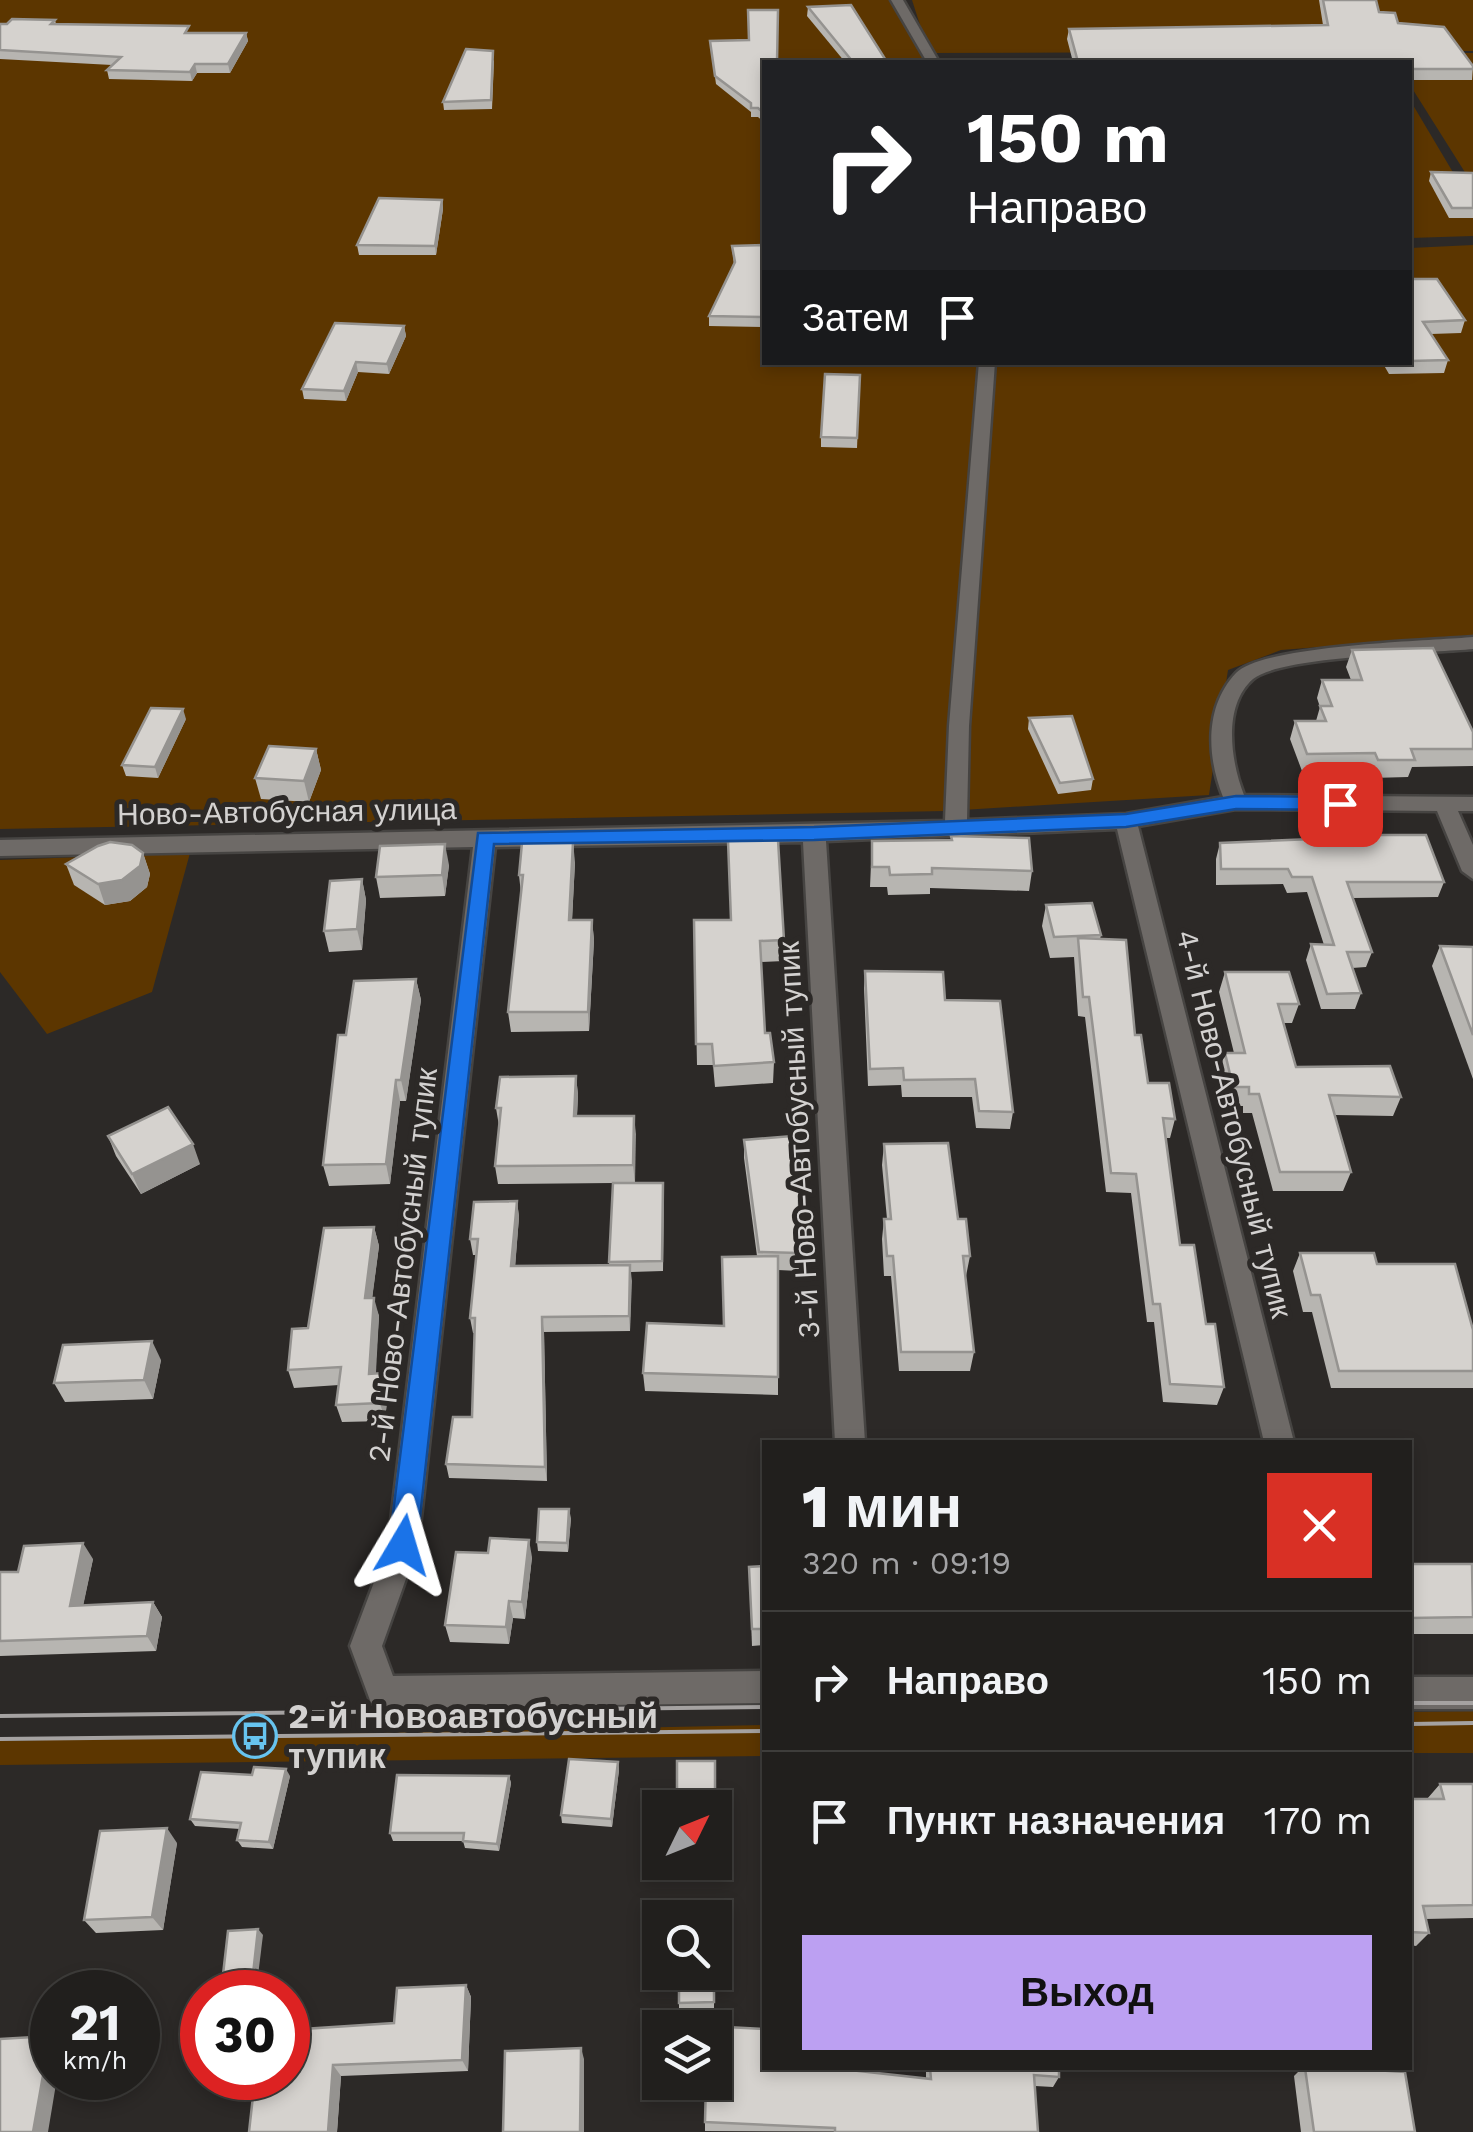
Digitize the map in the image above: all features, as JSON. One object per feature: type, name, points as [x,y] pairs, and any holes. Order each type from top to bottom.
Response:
[{"type":"street","points":[[897,0],[932,60]]},
{"type":"street","points":[[956,827],[959,726],[988,365]]},
{"type":"street","points":[[1236,802],[1224,772],[1222,714],[1245,675],[1283,660],[1473,643]]},
{"type":"street","name":"Ново-Автобусная улица","points":[[0,848],[814,834],[1126,821],[1236,802],[1473,804]]},
{"type":"street","points":[[1445,805],[1473,872]]},
{"type":"street","name":"4-й Ново-Автобусный тупик","points":[[1126,821],[1279,1440]]},
{"type":"street","name":"3-й Ново-Автобусный тупик","points":[[814,834],[850,1440]]},
{"type":"street","name":"2-й Ново-Автобусный тупик","points":[[485,838],[403,1545],[366,1646],[383,1692],[762,1687]]},
{"type":"street","points":[[1412,1694],[1473,1694]]},
{"type":"shaded area","points":[[0,0],[891,0],[926,60],[762,60],[762,365],[1412,365],[1412,248],[1473,245],[1473,635],[1281,650],[1228,670],[1209,795],[946,811],[0,829]]},
{"type":"shaded area","points":[[912,0],[1473,0],[1473,51],[929,53]]},
{"type":"shaded area","points":[[1395,53],[1473,53],[1473,185],[1412,88],[1412,60]]},
{"type":"shaded area","points":[[1412,103],[1473,206],[1473,236],[1412,238]]},
{"type":"shaded area","points":[[190,853],[152,992],[47,1034],[0,972],[0,860]]},
{"type":"shaded area","points":[[1473,1711],[1473,1753],[1412,1753],[1412,1712]]},
{"type":"shaded area","points":[[762,1725],[762,1756],[0,1765],[0,1741]]},
{"type":"building","points":[[1323,0],[1376,0],[1379,12],[1395,13],[1398,23],[1444,27],[1473,69],[1412,69],[1412,60],[1077,60],[1069,29],[1328,25]]},
{"type":"building","points":[[851,5],[886,60],[851,60],[808,7]]},
{"type":"building","points":[[748,10],[778,10],[777,60],[762,60],[762,111],[751,108],[751,103],[715,76],[710,41],[749,40]]},
{"type":"building","points":[[12,19],[55,20],[51,24],[189,26],[185,33],[246,33],[228,64],[195,64],[190,72],[107,70],[121,57],[0,50],[0,24]]},
{"type":"building","points":[[466,49],[493,51],[491,100],[443,102]]},
{"type":"building","points":[[1431,172],[1473,173],[1473,208],[1452,208]]},
{"type":"building","points":[[379,198],[442,200],[435,246],[357,245]]},
{"type":"building","points":[[762,245],[762,317],[709,316],[735,262],[732,246]]},
{"type":"building","points":[[1412,279],[1437,279],[1465,320],[1423,322],[1448,360],[1412,361]]},
{"type":"building","points":[[335,323],[404,326],[387,364],[356,362],[344,391],[302,389]]},
{"type":"building","points":[[825,374],[860,375],[857,438],[821,437]]},
{"type":"building","points":[[1433,648],[1473,732],[1473,749],[1411,749],[1415,760],[1378,760],[1375,753],[1307,754],[1295,721],[1326,721],[1320,706],[1332,706],[1322,680],[1362,680],[1352,650]]},
{"type":"building","points":[[151,708],[183,709],[155,767],[122,765]]},
{"type":"building","points":[[1072,716],[1093,779],[1060,783],[1029,718]]},
{"type":"building","points":[[269,746],[316,749],[304,781],[255,778]]},
{"type":"building","points":[[1335,835],[1426,835],[1444,882],[1347,882],[1372,952],[1347,952],[1361,993],[1327,994],[1311,944],[1334,945],[1312,877],[1292,877],[1288,869],[1221,869],[1220,843],[1336,838]]},
{"type":"building","points":[[951,836],[1029,838],[1032,871],[932,868],[932,874],[890,875],[889,867],[872,867],[872,841],[952,840]]},
{"type":"building","points":[[778,840],[784,940],[760,941],[765,1033],[770,1033],[774,1062],[714,1066],[712,1044],[696,1044],[694,920],[731,920],[728,841]]},
{"type":"building","points":[[110,842],[132,845],[143,853],[140,866],[122,880],[98,884],[66,864],[98,846]]},
{"type":"building","points":[[573,842],[569,920],[592,920],[588,1012],[508,1012],[523,875],[519,875],[522,843]]},
{"type":"building","points":[[445,844],[442,875],[376,877],[380,846]]},
{"type":"building","points":[[362,879],[357,929],[324,931],[330,881]]},
{"type":"building","points":[[1092,903],[1101,935],[1054,937],[1046,905]]},
{"type":"building","points":[[1078,938],[1126,940],[1135,1035],[1141,1035],[1148,1083],[1169,1083],[1175,1119],[1163,1118],[1180,1245],[1194,1245],[1206,1324],[1215,1324],[1224,1387],[1170,1384],[1160,1304],[1153,1304],[1136,1174],[1111,1173],[1089,997],[1083,997]]},
{"type":"building","points":[[1440,946],[1473,947],[1473,1035]]},
{"type":"building","points":[[865,971],[943,972],[945,1000],[1000,1001],[1013,1112],[979,1111],[975,1079],[904,1080],[903,1068],[870,1069]]},
{"type":"building","points":[[1225,972],[1289,972],[1299,1004],[1278,1004],[1296,1067],[1390,1066],[1401,1097],[1329,1095],[1351,1172],[1280,1172],[1259,1094],[1249,1094],[1249,1087],[1233,1087],[1225,1053],[1245,1053]]},
{"type":"building","points":[[416,979],[401,1080],[396,1080],[386,1164],[323,1165],[338,1035],[346,1035],[354,981]]},
{"type":"building","points":[[576,1076],[574,1116],[634,1116],[633,1165],[495,1166],[500,1077]]},
{"type":"building","points":[[168,1107],[193,1144],[132,1174],[108,1136]]},
{"type":"building","points":[[792,1136],[803,1201],[799,1201],[799,1253],[759,1252],[744,1140]]},
{"type":"building","points":[[948,1143],[958,1219],[966,1219],[970,1256],[963,1256],[974,1352],[901,1352],[893,1256],[887,1256],[884,1219],[891,1219],[884,1144]]},
{"type":"building","points":[[613,1183],[663,1183],[662,1261],[609,1262]]},
{"type":"building","points":[[517,1201],[511,1266],[630,1265],[629,1316],[542,1317],[545,1467],[446,1464],[453,1417],[472,1417],[475,1318],[470,1318],[478,1239],[470,1239],[474,1202]]},
{"type":"building","points":[[374,1227],[365,1298],[374,1298],[369,1374],[383,1373],[380,1403],[336,1405],[341,1367],[288,1370],[292,1329],[308,1328],[324,1228]]},
{"type":"building","points":[[1300,1253],[1374,1253],[1377,1264],[1455,1264],[1473,1330],[1473,1371],[1339,1371],[1320,1295],[1311,1295]]},
{"type":"building","points":[[778,1256],[778,1377],[643,1373],[647,1323],[724,1326],[722,1257]]},
{"type":"building","points":[[152,1341],[144,1380],[54,1383],[63,1345]]},
{"type":"building","points":[[539,1509],[569,1509],[567,1543],[537,1542]]},
{"type":"building","points":[[490,1538],[529,1540],[522,1602],[509,1601],[506,1627],[445,1625],[456,1552],[488,1553]]},
{"type":"building","points":[[83,1543],[70,1606],[153,1602],[147,1636],[0,1641],[0,1572],[18,1572],[24,1546]]},
{"type":"building","points":[[1412,1564],[1472,1564],[1473,1617],[1412,1618]]},
{"type":"building","points":[[762,1566],[762,1629],[752,1629],[749,1567]]},
{"type":"building","points":[[569,1759],[618,1762],[611,1819],[561,1815]]},
{"type":"building","points":[[677,1761],[715,1761],[715,1790],[677,1790]]},
{"type":"building","points":[[254,1767],[286,1769],[269,1842],[237,1840],[241,1823],[190,1819],[201,1772],[252,1775]]},
{"type":"building","points":[[397,1775],[509,1776],[497,1844],[463,1841],[464,1833],[390,1833]]},
{"type":"building","points":[[1440,1784],[1473,1784],[1473,1905],[1423,1906],[1429,1933],[1412,1932],[1412,1799],[1444,1799]]},
{"type":"building","points":[[167,1828],[152,1917],[84,1920],[100,1831]]},
{"type":"building","points":[[258,1929],[253,1970],[224,1970],[228,1931]]},
{"type":"building","points":[[466,1985],[462,2060],[333,2065],[328,2132],[249,2132],[253,2100],[310,2100],[310,2029],[394,2023],[397,1988]]},
{"type":"building","points":[[679,1990],[714,1990],[714,2002],[679,2003]]},
{"type":"building","points":[[732,2027],[762,2029],[762,2070],[850,2070],[931,2079],[930,2070],[1059,2070],[1059,2077],[1034,2075],[1038,2132],[835,2132],[835,2128],[705,2122],[706,2100],[732,2100]]},
{"type":"building","points":[[30,2037],[30,2100],[39,2100],[33,2132],[0,2132],[0,2039]]},
{"type":"building","points":[[581,2048],[580,2132],[503,2132],[505,2051]]},
{"type":"building","points":[[1305,2070],[1405,2072],[1415,2132],[1314,2132]]},
{"type":"tram line","points":[[1412,1703],[1473,1703]]},
{"type":"tram line","points":[[0,1716],[762,1707]]},
{"type":"tram line","points":[[1412,1724],[1473,1723]]},
{"type":"tram line","points":[[0,1739],[762,1731]]},
{"type":"place","name":"2-й Новоавтобусный тупик","points":[[255,1736]]},
{"type":"route","points":[[403,1545],[485,838],[814,834],[1126,821],[1236,802],[1340,804]]}]
